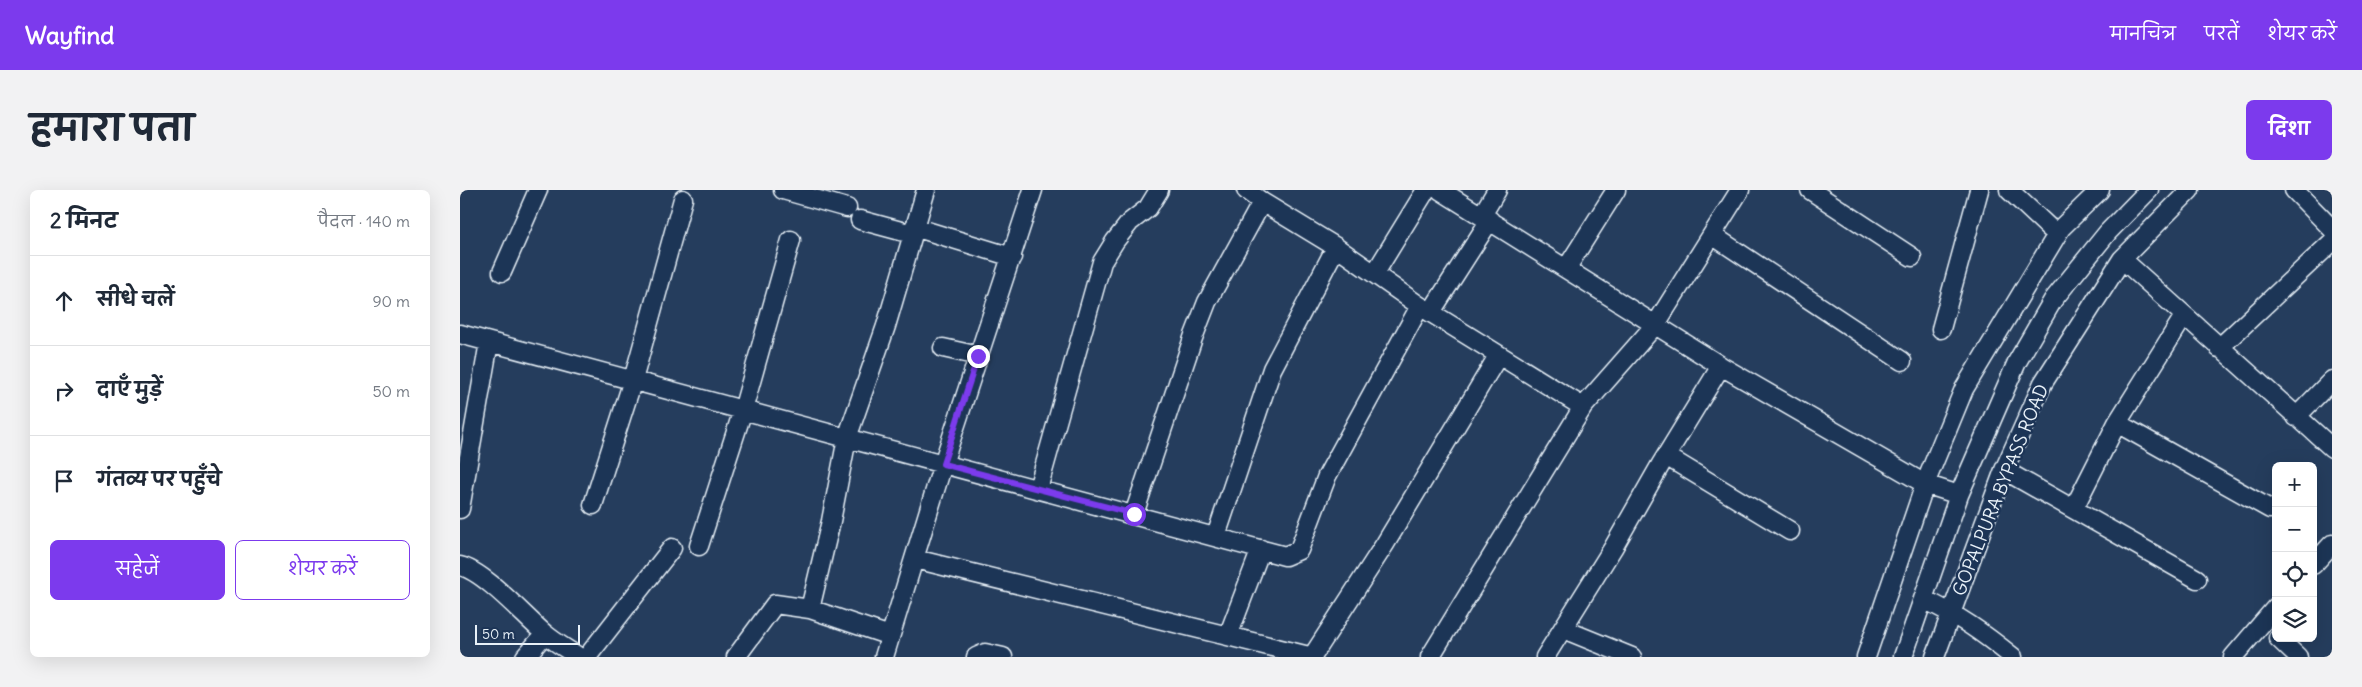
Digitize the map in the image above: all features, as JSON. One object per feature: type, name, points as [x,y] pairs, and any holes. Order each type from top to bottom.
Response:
[{"type":"street","points":[[502,272],[538,190]]},
{"type":"street","points":[[783,190],[847,208]]},
{"type":"street","points":[[810,609],[831,521],[847,438],[886,326],[926,190]]},
{"type":"street","points":[[884,657],[943,464],[1033,190]]},
{"type":"street","points":[[1038,489],[1102,262],[1130,222],[1148,208],[1158,190]]},
{"type":"street","points":[[1246,190],[1262,202],[1336,247],[1498,356],[1583,407]]},
{"type":"street","points":[[1375,273],[1426,190]]},
{"type":"street","points":[[1440,190],[1721,366],[1925,484],[1959,495]]},
{"type":"street","points":[[460,334],[1285,556],[1299,550],[1327,476],[1426,309],[1486,218],[1497,190]]},
{"type":"street","points":[[1566,269],[1616,190]]},
{"type":"street","points":[[1430,657],[1583,407],[1656,324],[1740,190]]},
{"type":"street","points":[[1810,190],[1912,257]]},
{"type":"street","points":[[1941,329],[1979,190]]},
{"type":"street","points":[[2009,190],[2057,235]]},
{"type":"street","points":[[1866,657],[1925,484],[1964,389],[2061,228],[2100,190]]},
{"type":"street","name":"GOPALPURA BYPASS ROAD","points":[[1903,657],[1959,495],[2017,362],[2053,300],[2108,232],[2149,190]]},
{"type":"street","name":"GOPALPURA BYPASS ROAD","points":[[1935,657],[2004,470],[2043,383],[2122,259],[2190,190]]},
{"type":"street","points":[[2294,190],[2332,229]]},
{"type":"street","points":[[593,505],[633,380],[683,199]]},
{"type":"street","points":[[1134,514],[1193,338],[1207,302],[1262,202]]},
{"type":"street","points":[[860,220],[914,230],[1012,257]]},
{"type":"street","points":[[1712,235],[1902,361]]},
{"type":"street","points":[[699,546],[743,410],[791,240]]},
{"type":"street","points":[[2219,348],[2332,242]]},
{"type":"street","points":[[1216,536],[1272,369],[1336,247]]},
{"type":"street","points":[[2122,259],[2332,448]]},
{"type":"street","points":[[2074,508],[2117,423],[2184,316]]},
{"type":"street","points":[[460,508],[489,342]]},
{"type":"street","points":[[943,348],[978,356]]},
{"type":"street","points":[[915,559],[1313,657],[1385,544],[1498,356]]},
{"type":"street","points":[[1545,657],[1613,548],[1721,366]]},
{"type":"street","points":[[2296,417],[2332,380]]},
{"type":"street","points":[[2117,423],[2270,509]]},
{"type":"street","points":[[1666,456],[1790,531]]},
{"type":"street","points":[[2004,470],[2197,579]]},
{"type":"street","points":[[587,657],[672,548]]},
{"type":"street","points":[[1228,636],[1261,549]]},
{"type":"street","points":[[2317,561],[2330,549]]},
{"type":"street","points":[[460,566],[468,568],[489,584],[545,634],[578,657]]},
{"type":"street","points":[[1923,600],[1951,612],[1974,626],[2013,657]]},
{"type":"street","points":[[736,657],[775,604],[810,609],[890,636]]},
{"type":"street","points":[[2233,657],[2272,612]]},
{"type":"street","points":[[2262,623],[2272,632]]},
{"type":"street","points":[[1563,629],[1632,657]]},
{"type":"street","points":[[525,657],[545,634]]},
{"type":"street","points":[[2282,642],[2298,657]]},
{"type":"street","points":[[976,657],[985,652],[1003,657]]},
{"type":"route","points":[[978,356],[943,464],[1134,514]]}]
